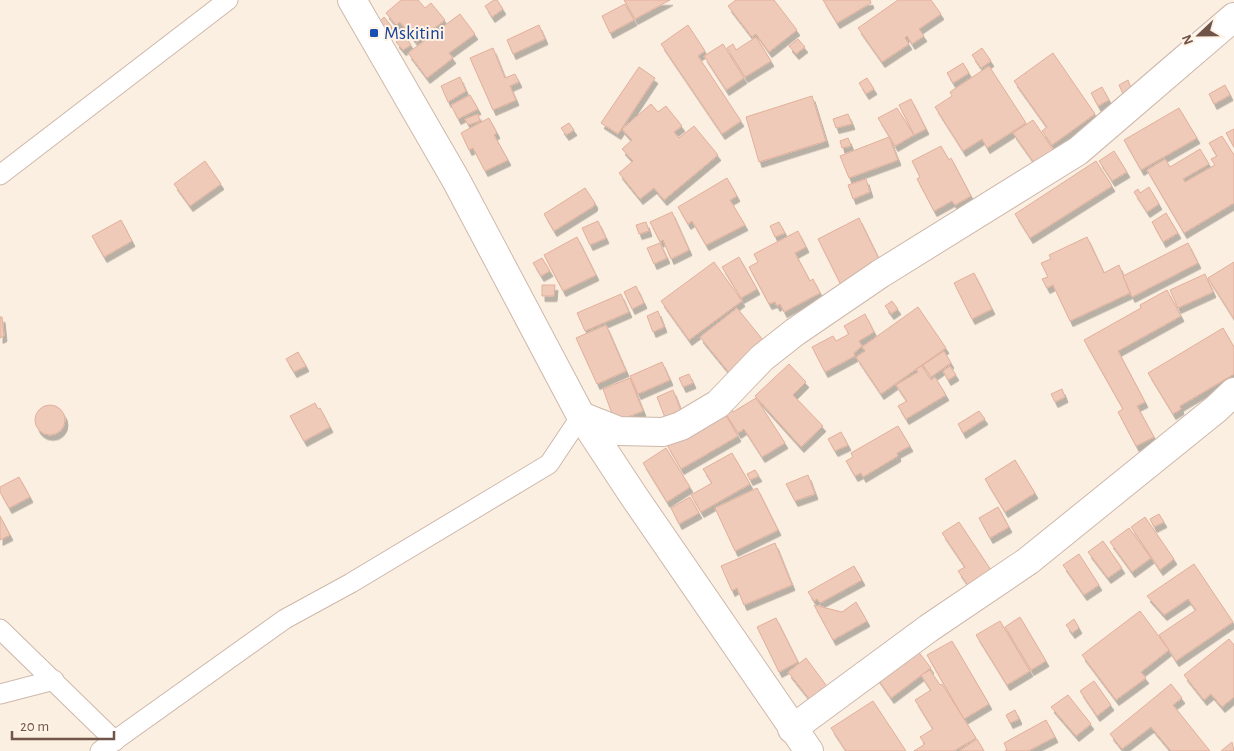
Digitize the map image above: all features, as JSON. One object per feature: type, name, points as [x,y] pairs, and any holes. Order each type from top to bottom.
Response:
[{"type":"street","points":[[352,0],[456,180],[581,416],[792,729],[809,751]]},
{"type":"street","points":[[581,416],[618,431],[663,432],[681,426],[718,404],[762,358],[795,332],[880,274],[1078,151],[1234,18]]},
{"type":"street","points":[[792,729],[929,628],[1028,561],[1234,392]]},
{"type":"lane","points":[[0,175],[228,0]]},
{"type":"lane","points":[[0,629],[54,680],[107,746],[285,619],[351,583],[549,464],[581,416]]},
{"type":"lane","points":[[0,694],[54,680]]},
{"type":"building","points":[[401,0],[418,0],[425,8],[431,3],[445,20],[416,42],[400,22],[396,25],[386,13]]},
{"type":"building","points":[[497,0],[503,9],[492,17],[485,6]]},
{"type":"building","points":[[624,0],[670,0],[635,19]]},
{"type":"building","points":[[736,0],[774,0],[797,30],[769,52],[756,34],[752,37],[728,6]]},
{"type":"building","points":[[823,0],[870,0],[871,3],[837,23]]},
{"type":"building","points":[[898,0],[931,0],[941,14],[919,29],[924,36],[912,44],[907,36],[905,38],[909,44],[882,62],[858,28]]},
{"type":"building","points":[[625,4],[634,20],[610,33],[602,16]]},
{"type":"building","points":[[460,14],[475,34],[449,53],[453,58],[427,78],[408,53]]},
{"type":"building","points":[[384,17],[392,27],[384,33],[377,24]]},
{"type":"building","points":[[539,25],[545,39],[513,54],[507,40]]},
{"type":"building","points":[[688,25],[705,51],[698,56],[741,121],[722,134],[661,44]]},
{"type":"building","points":[[405,36],[411,45],[403,50],[396,42]]},
{"type":"building","points":[[756,37],[771,61],[745,77],[727,48],[733,44],[736,50]]},
{"type":"building","points":[[798,39],[805,47],[796,54],[789,46]]},
{"type":"building","points":[[723,44],[744,78],[726,90],[704,56]]},
{"type":"building","points":[[493,48],[505,78],[515,74],[519,82],[510,86],[516,100],[493,110],[470,58]]},
{"type":"building","points":[[982,48],[991,61],[981,68],[972,55]]},
{"type":"building","points":[[1053,53],[1095,114],[1052,145],[1042,131],[1047,127],[1014,81]]},
{"type":"building","points":[[963,63],[969,73],[953,83],[947,73]]},
{"type":"building","points":[[989,66],[1026,123],[987,148],[982,139],[963,151],[935,107],[952,96],[950,92]]},
{"type":"building","points":[[639,67],[655,78],[618,134],[601,123]]},
{"type":"building","points":[[460,77],[466,91],[448,102],[441,86]]},
{"type":"building","points":[[867,78],[874,89],[866,94],[859,83]]},
{"type":"building","points":[[1128,80],[1132,91],[1123,94],[1119,85]]},
{"type":"building","points":[[1225,85],[1230,95],[1214,104],[1209,94]]},
{"type":"building","points":[[1102,87],[1109,100],[1098,106],[1091,93]]},
{"type":"building","points":[[470,95],[478,109],[458,119],[451,105]]},
{"type":"building","points":[[812,96],[826,141],[759,162],[746,117]]},
{"type":"building","points":[[911,99],[926,129],[914,135],[899,105]]},
{"type":"building","points":[[651,104],[658,112],[666,106],[682,126],[674,132],[679,138],[694,126],[718,155],[664,200],[654,188],[640,199],[619,173],[633,161],[622,149],[632,140],[622,129]]},
{"type":"building","points":[[897,108],[914,135],[895,146],[878,118]]},
{"type":"building","points":[[1179,108],[1197,138],[1141,170],[1124,140]]},
{"type":"building","points":[[478,114],[480,121],[468,125],[465,119]]},
{"type":"building","points":[[848,114],[852,124],[836,128],[833,119]]},
{"type":"building","points":[[489,118],[497,133],[494,135],[508,160],[485,171],[473,148],[469,150],[461,133]]},
{"type":"building","points":[[1033,120],[1054,151],[1035,164],[1013,133]]},
{"type":"building","points":[[569,123],[574,130],[566,135],[561,128]]},
{"type":"building","points":[[1234,129],[1234,147],[1226,133]]},
{"type":"building","points":[[1222,136],[1234,155],[1234,203],[1184,233],[1147,170],[1165,159],[1170,167],[1200,149],[1209,164],[1183,179],[1185,182],[1215,165],[1211,159],[1217,156],[1209,143]]},
{"type":"building","points":[[889,137],[898,160],[849,178],[840,156]]},
{"type":"building","points":[[848,138],[851,146],[842,148],[840,141]]},
{"type":"building","points":[[941,146],[949,160],[951,158],[971,196],[955,205],[952,201],[934,211],[917,179],[920,177],[912,161]]},
{"type":"building","points":[[1114,151],[1127,172],[1112,181],[1099,161]]},
{"type":"building","points":[[205,161],[221,184],[190,206],[174,184]]},
{"type":"building","points":[[1096,161],[1112,186],[1030,238],[1015,214]]},
{"type":"building","points":[[727,178],[737,196],[730,200],[745,225],[706,245],[692,221],[688,224],[678,207]]},
{"type":"building","points":[[866,179],[870,192],[853,199],[848,185]]},
{"type":"building","points":[[1149,187],[1159,204],[1147,212],[1134,192],[1138,189],[1140,193]]},
{"type":"building","points":[[585,188],[595,203],[594,206],[554,231],[544,214]]},
{"type":"building","points":[[672,212],[689,250],[671,259],[663,240],[660,242],[650,222]]},
{"type":"building","points":[[1166,213],[1178,233],[1163,242],[1152,222]]},
{"type":"building","points":[[859,218],[882,265],[841,285],[818,239]]},
{"type":"building","points":[[121,220],[132,241],[104,257],[92,236]]},
{"type":"building","points":[[598,221],[606,238],[590,245],[582,228]]},
{"type":"building","points":[[646,222],[649,231],[639,234],[636,225]]},
{"type":"building","points":[[779,222],[785,233],[775,237],[770,226]]},
{"type":"building","points":[[798,231],[806,247],[795,253],[810,281],[813,279],[820,293],[784,312],[780,304],[777,306],[775,302],[769,304],[749,267],[758,262],[754,254]]},
{"type":"building","points":[[577,237],[596,275],[563,291],[544,255]]},
{"type":"building","points":[[1087,237],[1104,273],[1119,265],[1130,293],[1070,321],[1053,285],[1047,288],[1042,279],[1048,277],[1041,263],[1051,259],[1049,255]]},
{"type":"building","points":[[660,243],[667,258],[654,264],[647,248]]},
{"type":"building","points":[[1188,243],[1198,263],[1132,297],[1123,276]]},
{"type":"building","points":[[739,257],[757,289],[741,298],[722,267]]},
{"type":"building","points":[[542,258],[550,271],[541,276],[533,263]]},
{"type":"building","points":[[714,262],[742,301],[689,340],[661,301]]},
{"type":"building","points":[[1234,262],[1234,319],[1208,278]]},
{"type":"building","points":[[974,273],[992,309],[972,319],[954,283]]},
{"type":"building","points":[[1205,274],[1213,292],[1178,308],[1170,290]]},
{"type":"building","points":[[542,285],[555,285],[554,296],[542,296]]},
{"type":"building","points":[[636,286],[644,303],[632,309],[624,292]]},
{"type":"building","points":[[1167,290],[1181,316],[1118,351],[1145,402],[1137,406],[1154,437],[1136,446],[1118,412],[1123,409],[1084,340],[1141,308],[1140,305]]},
{"type":"building","points":[[621,294],[629,312],[585,331],[577,313]]},
{"type":"building","points":[[892,301],[898,309],[891,314],[885,306]]},
{"type":"building","points":[[918,307],[946,348],[881,394],[856,357],[865,351],[862,347]]},
{"type":"building","points":[[737,308],[767,345],[731,375],[700,337]]},
{"type":"building","points":[[658,311],[664,327],[653,332],[647,316]]},
{"type":"building","points":[[865,314],[874,332],[859,341],[862,346],[854,353],[855,356],[825,372],[812,347],[833,336],[836,341],[849,334],[844,326]]},
{"type":"building","points":[[0,317],[2,317],[4,336],[0,338]]},
{"type":"building","points":[[606,325],[626,371],[597,384],[576,338]]},
{"type":"building","points":[[1223,328],[1234,347],[1234,374],[1180,406],[1181,409],[1173,414],[1148,373]]},
{"type":"building","points":[[944,351],[951,363],[931,377],[923,365]]},
{"type":"building","points":[[298,352],[306,366],[294,372],[286,359]]},
{"type":"building","points":[[662,362],[670,380],[638,394],[630,376]]},
{"type":"building","points":[[789,364],[806,382],[793,395],[823,426],[801,447],[755,396]]},
{"type":"building","points":[[922,366],[931,380],[935,377],[946,395],[906,419],[898,406],[907,401],[896,385],[918,372],[916,369]]},
{"type":"building","points":[[950,366],[956,375],[948,380],[943,371]]},
{"type":"building","points":[[689,374],[693,383],[683,387],[679,378]]},
{"type":"building","points":[[630,378],[643,411],[615,422],[603,389]]},
{"type":"building","points":[[1062,389],[1065,397],[1055,402],[1051,394]]},
{"type":"building","points":[[673,390],[685,421],[669,428],[657,397]]},
{"type":"building","points":[[756,398],[785,443],[762,457],[744,429],[738,433],[726,414],[732,410],[733,412]]},
{"type":"building","points":[[315,403],[318,409],[320,408],[330,427],[304,441],[290,416]]},
{"type":"building","points":[[50,405],[56,406],[64,414],[64,426],[56,434],[50,435],[44,434],[36,426],[35,420],[36,414],[44,406]]},
{"type":"building","points":[[979,411],[985,419],[963,433],[958,424]]},
{"type":"building","points":[[724,412],[738,436],[681,469],[667,445]]},
{"type":"building","points":[[898,426],[910,446],[897,453],[898,456],[863,477],[861,473],[855,476],[846,461],[853,457],[851,453]]},
{"type":"building","points":[[841,432],[848,445],[835,451],[828,439]]},
{"type":"building","points":[[666,448],[690,487],[667,502],[643,463]]},
{"type":"building","points":[[732,453],[750,484],[701,512],[691,495],[712,483],[703,469]]},
{"type":"building","points":[[1015,460],[1035,493],[1005,512],[985,479]]},
{"type":"building","points":[[755,470],[759,476],[750,480],[747,474]]},
{"type":"building","points":[[808,475],[815,494],[795,501],[786,484]]},
{"type":"building","points":[[19,477],[30,497],[9,508],[0,492],[0,487]]},
{"type":"building","points":[[757,488],[778,530],[735,551],[715,508]]},
{"type":"building","points":[[690,497],[699,513],[679,524],[671,508]]},
{"type":"building","points":[[998,507],[1009,527],[990,538],[979,518]]},
{"type":"building","points":[[1159,514],[1164,522],[1154,527],[1150,519]]},
{"type":"building","points":[[0,516],[10,535],[0,540]]},
{"type":"building","points":[[1145,517],[1174,559],[1160,570],[1131,527]]},
{"type":"building","points":[[959,522],[995,576],[972,591],[958,571],[965,567],[942,533]]},
{"type":"building","points":[[1129,528],[1151,558],[1132,572],[1110,542]]},
{"type":"building","points":[[1103,541],[1122,568],[1108,578],[1088,552]]},
{"type":"building","points":[[775,543],[792,585],[744,605],[737,588],[732,591],[721,566]]},
{"type":"building","points":[[1079,554],[1099,585],[1084,595],[1063,565]]},
{"type":"building","points":[[1194,564],[1233,622],[1176,661],[1159,635],[1196,610],[1188,599],[1164,615],[1147,596]]},
{"type":"building","points":[[854,566],[862,580],[820,603],[817,599],[814,601],[808,592]]},
{"type":"building","points":[[856,602],[867,621],[833,640],[814,605],[842,612]]},
{"type":"building","points":[[1140,611],[1169,650],[1141,672],[1146,678],[1116,700],[1082,655]]},
{"type":"building","points":[[1020,617],[1046,661],[1031,670],[1005,627]]},
{"type":"building","points":[[776,618],[798,662],[779,672],[757,627]]},
{"type":"building","points":[[1074,619],[1079,628],[1072,633],[1066,625]]},
{"type":"building","points":[[1000,621],[1030,671],[1007,685],[976,635]]},
{"type":"building","points":[[1229,639],[1234,645],[1234,697],[1222,707],[1211,694],[1204,700],[1184,675]]},
{"type":"building","points":[[952,641],[989,704],[964,719],[927,655]]},
{"type":"building","points":[[914,646],[931,668],[891,698],[875,675]]},
{"type":"building","points":[[806,658],[829,689],[811,701],[788,672]]},
{"type":"building","points":[[930,670],[940,685],[942,684],[976,738],[954,751],[914,751],[925,744],[920,737],[933,729],[915,700],[931,690],[921,675]]},
{"type":"building","points":[[1094,681],[1111,705],[1097,716],[1080,691]]},
{"type":"building","points":[[1171,684],[1182,698],[1173,705],[1210,751],[1171,751],[1151,727],[1122,749],[1110,734]]},
{"type":"building","points":[[1068,695],[1091,724],[1076,736],[1051,707]]},
{"type":"building","points":[[873,701],[906,751],[846,751],[831,728]]},
{"type":"building","points":[[1015,710],[1019,719],[1010,723],[1006,715]]},
{"type":"building","points":[[1046,720],[1055,737],[1028,751],[1005,751],[1007,750],[1004,743]]},
{"type":"building","points":[[977,739],[984,751],[959,751]]},
{"type":"building","points":[[1232,742],[1234,751],[1221,751]]},
{"type":"place","name":"Mskitini","points":[[374,33]]}]
